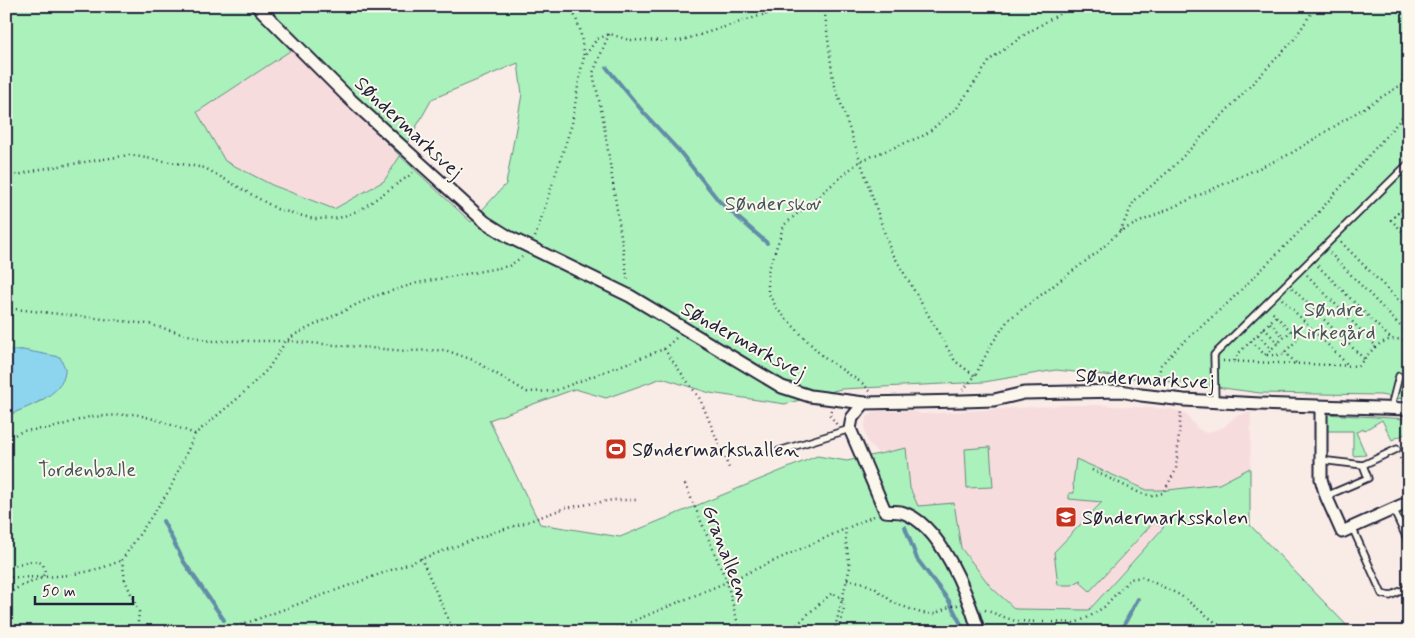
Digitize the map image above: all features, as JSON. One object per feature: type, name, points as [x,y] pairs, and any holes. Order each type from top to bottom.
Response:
[{"type":"street","name":"Søndermarksvej","points":[[258,6],[351,100],[485,222],[509,237],[630,296],[782,386],[810,396],[864,403],[994,400],[1024,393],[1121,391],[1141,396],[1184,400],[1214,400],[1321,407],[1391,407],[1409,409]]},
{"type":"street","points":[[864,403],[852,418],[850,429],[885,512],[901,512],[915,520],[938,543],[955,570],[971,604],[979,632]]},
{"type":"street","points":[[1321,407],[1321,479],[1326,496],[1342,532],[1409,502]]},
{"type":"lane","points":[[1214,400],[1214,356],[1409,163]]},
{"type":"lane","points":[[1391,407],[1399,376]]},
{"type":"lane","points":[[779,451],[850,429]]},
{"type":"lane","points":[[1320,460],[1363,464],[1397,450]]},
{"type":"lane","points":[[1326,496],[1368,478],[1363,464]]},
{"type":"lane","points":[[1393,509],[1409,543]]},
{"type":"lane","points":[[1352,527],[1382,594],[1390,596],[1409,588]]},
{"type":"path","points":[[6,577],[42,578],[69,576],[106,568],[122,560],[170,489],[195,434],[268,370],[286,341],[296,334],[372,297],[417,283],[509,266],[520,260],[531,247],[540,224],[572,124],[584,57],[580,30],[571,6]]},
{"type":"path","points":[[765,15],[771,6]]},
{"type":"path","points":[[584,57],[597,39],[610,34],[629,40],[680,41],[791,6]]},
{"type":"path","points":[[824,6],[833,80],[890,249],[955,361],[975,376]]},
{"type":"path","points":[[871,392],[862,382],[823,356],[777,309],[768,292],[768,272],[784,225],[860,161],[925,136],[957,108],[991,59],[1021,37],[1072,6]]},
{"type":"path","points":[[1120,232],[1134,201],[1172,168],[1293,41],[1316,6]]},
{"type":"path","points":[[610,34],[593,73],[603,118],[630,296]]},
{"type":"path","points":[[1401,83],[1409,69]]},
{"type":"path","points":[[963,401],[963,390],[975,376],[991,345],[1008,320],[1099,251],[1120,232],[1290,154],[1401,83],[1409,80]]},
{"type":"path","points":[[1157,396],[1161,365],[1177,348],[1230,301],[1316,215],[1409,110]]},
{"type":"path","points":[[6,178],[42,169],[129,155],[205,168],[277,209],[314,219],[339,218],[360,210],[423,166]]},
{"type":"path","points":[[1409,202],[1391,220],[1409,238]]},
{"type":"path","points":[[1401,210],[1409,218]]},
{"type":"path","points":[[1335,236],[1409,310]]},
{"type":"path","points":[[1324,247],[1408,330],[1409,335]]},
{"type":"path","points":[[1311,259],[1391,339]]},
{"type":"path","points":[[1302,269],[1376,346]]},
{"type":"path","points":[[1287,283],[1364,359]]},
{"type":"path","points":[[1277,293],[1348,365]]},
{"type":"path","points":[[1251,341],[1265,355],[1282,355],[1298,338],[1265,305]]},
{"type":"path","points":[[6,308],[148,324],[210,341],[286,341],[407,351],[445,350],[473,360],[527,392],[554,391],[664,348],[686,330]]},
{"type":"path","points":[[1235,361],[1237,355],[1276,316]]},
{"type":"path","points":[[1270,322],[1284,337]]},
{"type":"path","points":[[1264,328],[1278,343]]},
{"type":"path","points":[[1265,355],[1291,330]]},
{"type":"path","points":[[1258,335],[1271,349]]},
{"type":"path","points":[[1214,360],[1358,366],[1376,346],[1391,339],[1409,340]]},
{"type":"path","points":[[664,348],[700,399],[729,468]]},
{"type":"path","points":[[1284,352],[1296,363]]},
{"type":"path","points":[[1092,470],[1140,493],[1152,496],[1163,493],[1176,470],[1180,414],[1184,400]]},
{"type":"path","points":[[6,439],[23,431],[52,428],[89,417],[135,414],[161,420],[195,434]]},
{"type":"path","points":[[1397,450],[1409,475]]},
{"type":"path","name":"Granalleen","points":[[685,484],[727,582],[740,632]]},
{"type":"path","points":[[222,632],[421,558],[565,508],[613,500],[638,500]]},
{"type":"path","points":[[607,632],[727,582],[845,528],[885,512]]},
{"type":"path","points":[[834,632],[850,567],[845,528]]},
{"type":"path","points":[[421,558],[454,632]]},
{"type":"path","points":[[122,560],[125,580],[139,612],[137,632]]},
{"type":"path","points":[[6,569],[30,561],[39,562],[45,572],[42,578],[19,587],[6,595]]},
{"type":"path","points":[[847,580],[861,582],[876,589],[894,603],[921,613],[934,614],[952,606],[971,604],[1015,621],[1075,623],[1089,618],[1104,607],[1130,579],[1142,577],[1180,595],[1228,632]]},
{"type":"path","points":[[790,632],[832,593],[840,597],[845,604],[838,632]]},
{"type":"path","points":[[244,624],[248,632]]},
{"type":"path","points":[[6,628],[9,632]]},
{"type":"shaded area","points":[[293,49],[400,156],[384,181],[334,209],[272,185],[225,161],[197,112]]},
{"type":"shaded area","name":"Søndermarksskolen","points":[[1065,405],[1171,409],[1185,413],[1197,428],[1206,433],[1224,427],[1236,416],[1251,412],[1250,497],[1164,527],[1089,610],[1015,609],[991,587],[961,548],[954,504],[918,506],[910,488],[906,449],[878,453],[868,443],[865,433],[865,422],[867,417],[877,411],[914,411],[921,414]]},
{"type":"green space","name":"Sønderskov","points":[[6,6],[1409,6],[1409,400],[1380,395],[1260,393],[1056,370],[984,382],[841,389],[785,404],[710,393],[662,378],[606,398],[575,389],[489,420],[540,524],[620,537],[817,456],[847,461],[906,448],[910,488],[918,506],[954,503],[961,548],[991,587],[1015,609],[1089,610],[1164,527],[1153,523],[1090,591],[1081,583],[1081,580],[1072,585],[1058,585],[1054,552],[1102,502],[1069,499],[1069,493],[1074,493],[1073,483],[1076,459],[1147,490],[1168,490],[1219,484],[1250,468],[1250,525],[1353,632],[6,632],[6,416],[43,400],[23,350],[6,350]],"holes":[[[293,49],[400,156],[384,181],[334,209],[272,185],[225,161],[197,112]],[[518,63],[522,94],[506,184],[471,222],[400,156],[432,99]]]},
{"type":"green space","points":[[1325,414],[1409,419],[1409,432],[1392,440],[1382,420],[1365,430],[1356,432],[1366,455],[1353,456],[1353,431],[1324,431]]},
{"type":"green space","points":[[990,447],[993,487],[967,488],[965,449]]},
{"type":"water","points":[[6,350],[23,350],[60,357],[65,370],[63,380],[58,388],[42,400],[6,416]]},
{"type":"waterway","points":[[607,68],[644,113],[680,152],[719,201],[767,243]]},
{"type":"waterway","points":[[163,521],[184,562],[224,620]]},
{"type":"waterway","points":[[905,527],[917,559],[949,601],[965,632]]},
{"type":"waterway","points":[[1120,632],[1138,599]]},
{"type":"place","name":"Søndermarkshallen","points":[[616,449]]},
{"type":"place","name":"Søndermarksskolen","points":[[1066,517]]},
{"type":"park label","name":"Søndre Kirkegård","points":[[1334,320]]},
{"type":"park label","name":"Tordenballe","points":[[87,469]]}]
